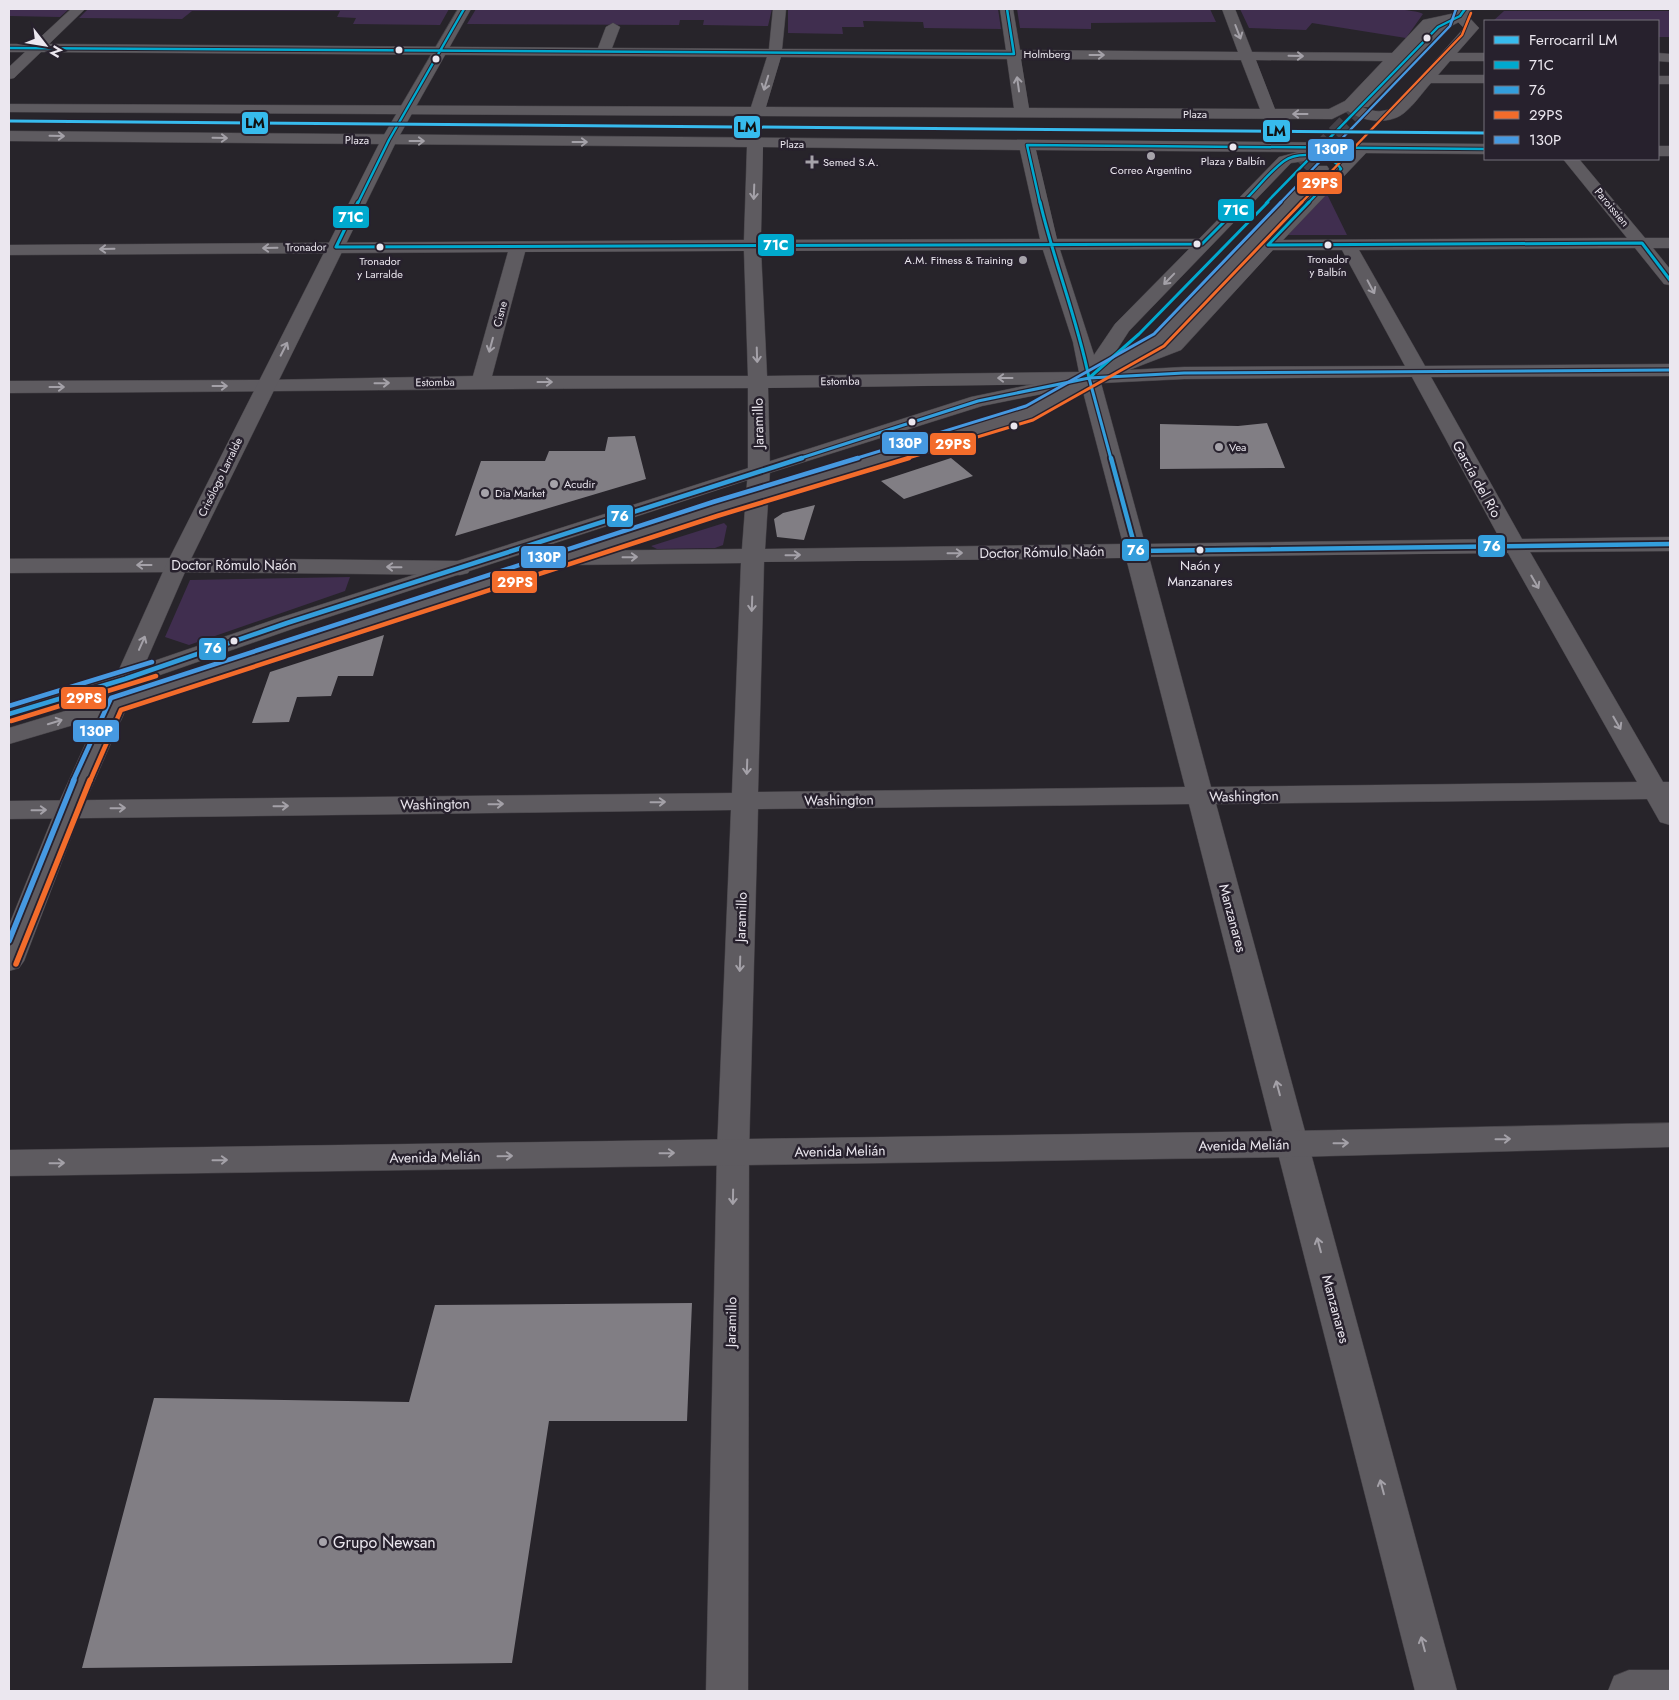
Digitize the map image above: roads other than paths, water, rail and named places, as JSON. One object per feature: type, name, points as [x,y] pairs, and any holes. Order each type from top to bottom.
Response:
[{"type":"street","points":[[9,75],[78,9]]},
{"type":"street","name":"Crisólogo Larralde","points":[[9,961],[69,809],[177,565],[389,140],[464,9]]},
{"type":"street","points":[[757,112],[775,53],[780,9]]},
{"type":"street","points":[[1007,9],[1022,114]]},
{"type":"street","points":[[1229,9],[1269,114]]},
{"type":"street","points":[[1356,104],[1358,112],[1382,116],[1398,111],[1472,28],[1463,12]]},
{"type":"street","points":[[1356,104],[1395,58],[1428,24],[1463,12]]},
{"type":"street","points":[[1356,104],[1438,27],[1463,12]]},
{"type":"street","points":[[1381,108],[1457,30],[1463,12]]},
{"type":"street","points":[[604,52],[613,27]]},
{"type":"street","name":"Holmberg","points":[[9,48],[1395,58]]},
{"type":"street","points":[[1446,57],[1484,57]]},
{"type":"street","points":[[1426,79],[1484,79]]},
{"type":"street","name":"Plaza","points":[[9,108],[1332,114],[1356,104]]},
{"type":"street","name":"Plaza","points":[[9,136],[1484,150]]},
{"type":"street","name":"Jaramillo","points":[[727,1691],[734,1152],[753,556],[759,470],[758,382],[752,246],[755,144]]},
{"type":"street","name":"Manzanares","points":[[1027,145],[1050,245],[1082,342],[1089,378],[1436,1691]]},
{"type":"street","points":[[1264,148],[1281,154],[1285,160]]},
{"type":"street","points":[[9,714],[125,679],[286,623],[759,470],[978,402],[1089,378],[1174,346],[1268,245],[1361,150]]},
{"type":"street","points":[[1089,378],[1122,328],[1285,160],[1307,155],[1321,156],[1338,164],[1341,169]]},
{"type":"street","name":"Paroissien","points":[[1572,160],[1642,243],[1670,280]]},
{"type":"street","points":[[1089,378],[1139,334],[1302,166]]},
{"type":"street","points":[[9,736],[115,704],[758,496],[1028,413],[1158,340],[1321,169]]},
{"type":"street","points":[[1268,245],[1670,243]]},
{"type":"street","name":"Tronador","points":[[9,250],[1202,244]]},
{"type":"street","name":"García del Río","points":[[1348,245],[1416,371],[1515,546],[1663,790],[1670,816]]},
{"type":"street","name":"Cisne","points":[[482,382],[518,247]]},
{"type":"street","name":"Estomba","points":[[9,387],[266,386],[482,382],[758,382],[1089,378],[1184,373],[1670,370]]},
{"type":"street","name":"Doctor Rómulo Naón","points":[[564,558],[1670,544]]},
{"type":"street","name":"Doctor Rómulo Naón","points":[[9,566],[177,565],[460,568]]},
{"type":"street","name":"Washington","points":[[9,810],[1663,790]]},
{"type":"street","name":"Avenida Melián","points":[[9,1163],[1292,1144],[1670,1135]]},
{"type":"street","points":[[1629,1691],[1670,1691]]},
{"type":"tunnel","points":[[1302,166],[1363,104]]},
{"type":"rail line","name":"LM","points":[[9,121],[1484,133]]},
{"type":"place","name":"Plaza y Balbín","points":[[1233,147]]},
{"type":"place","name":"Correo Argentino","points":[[1151,156]]},
{"type":"place","name":"Semed S.A.","points":[[812,162]]},
{"type":"place","name":"Tronador y Balbín","points":[[1328,245]]},
{"type":"place","name":"Tronador y Larralde","points":[[380,247]]},
{"type":"place","name":"A.M. Fitness & Training","points":[[1023,260]]},
{"type":"place","name":"Vea","points":[[1219,447]]},
{"type":"place","name":"Acudir","points":[[554,484]]},
{"type":"place","name":"Dia Market","points":[[485,493]]},
{"type":"place","name":"Naón y Manzanares","points":[[1200,550]]},
{"type":"place","name":"Grupo Newsan","points":[[323,1542]]}]
